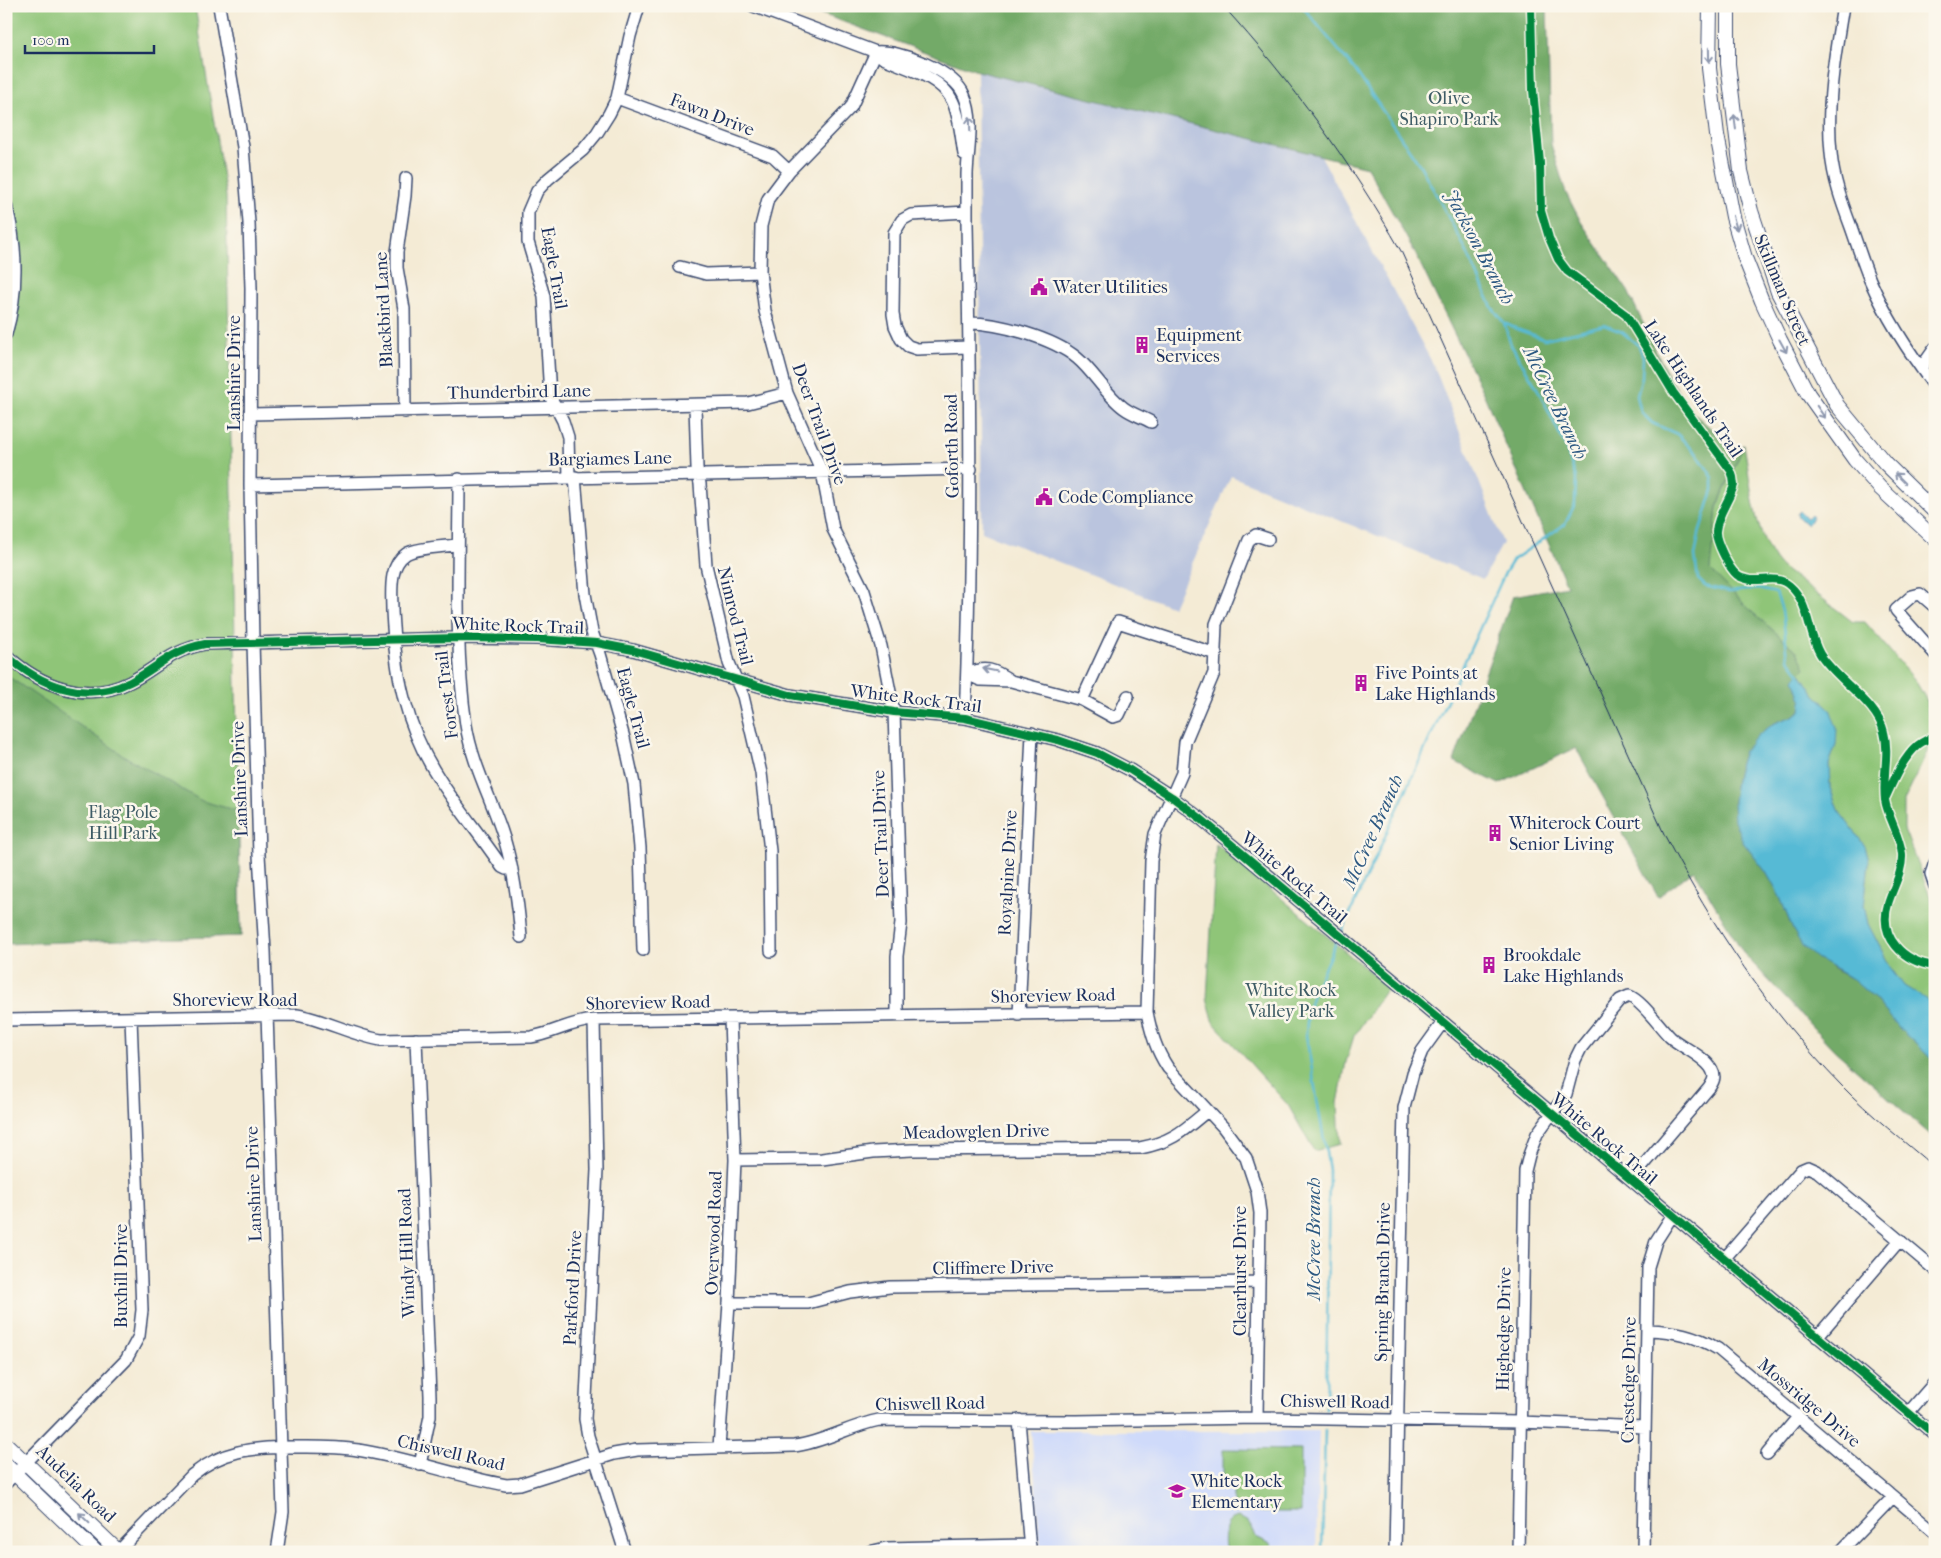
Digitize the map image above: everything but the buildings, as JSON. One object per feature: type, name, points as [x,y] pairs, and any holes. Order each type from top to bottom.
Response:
[{"type":"main road","name":"Skillman Street","points":[[1710,6],[1709,68],[1716,135],[1726,175],[1733,217],[1745,258],[1762,301],[1808,394],[1855,460],[1880,488],[1935,539]]},
{"type":"main road","name":"Skillman Street","points":[[1728,6],[1728,64],[1740,171],[1778,292],[1837,405],[1885,463],[1935,512]]},
{"type":"main road","points":[[1726,175],[1740,171]]},
{"type":"main road","points":[[1796,370],[1814,362]]},
{"type":"main road","name":"Audelia Road","points":[[6,1444],[118,1552]]},
{"type":"main road","name":"Audelia Road","points":[[9,1474],[96,1552]]},
{"type":"street","name":"Lanshire Drive","points":[[219,6],[246,169],[252,288],[250,485],[253,642],[283,1512],[277,1552]]},
{"type":"street","name":"Eagle Trail","points":[[639,6],[630,36],[617,98],[597,134],[537,191],[528,212],[528,242],[544,296],[550,396],[563,421],[568,437],[585,594],[592,632],[597,643],[624,738],[634,784],[640,848],[642,950]]},
{"type":"street","name":"Goforth Road","points":[[753,6],[876,52],[887,51],[942,71],[959,86],[968,106],[970,119],[967,172],[970,469],[965,718]]},
{"type":"street","points":[[1843,6],[1836,44],[1830,128],[1834,171],[1844,208],[1870,280],[1903,343],[1935,387]]},
{"type":"street","name":"Deer Trail Drive","points":[[876,52],[851,107],[789,171],[768,199],[761,226],[760,272],[766,311],[787,393],[822,472],[833,529],[864,591],[874,620],[894,712],[901,923],[897,956],[897,1016]]},
{"type":"street","name":"Fawn Drive","points":[[617,98],[773,156],[789,171]]},
{"type":"street","name":"Blackbird Lane","points":[[405,412],[404,309],[397,268],[397,252],[406,178]]},
{"type":"street","points":[[6,205],[14,240],[12,306],[6,334]]},
{"type":"street","points":[[967,212],[911,214],[897,226],[894,233],[894,314],[898,334],[908,346],[916,348],[968,347]]},
{"type":"street","points":[[680,267],[706,274],[760,272]]},
{"type":"street","points":[[969,323],[1009,328],[1034,336],[1065,350],[1078,358],[1122,407],[1151,422]]},
{"type":"street","points":[[1921,368],[1935,348]]},
{"type":"street","name":"Thunderbird Lane","points":[[251,414],[748,404],[787,393]]},
{"type":"street","name":"Nimrod Trail","points":[[696,405],[698,475],[706,565],[729,663],[743,696],[757,755],[767,817],[770,851],[771,951]]},
{"type":"street","name":"Bargiames Lane","points":[[250,485],[970,469]]},
{"type":"street","name":"Forest Trail","points":[[458,479],[458,638],[466,726],[472,754],[501,830],[512,869],[522,937]]},
{"type":"street","name":"Clearhurst Drive","points":[[1257,1418],[1260,1213],[1257,1191],[1252,1173],[1237,1144],[1168,1068],[1160,1056],[1150,1031],[1147,1012],[1155,834],[1182,773],[1185,742],[1211,683],[1216,654],[1216,624],[1249,540],[1256,535],[1268,539]]},
{"type":"street","name":"Forest Trail","points":[[458,545],[426,549],[406,554],[397,566],[391,582],[398,677],[407,710],[428,761],[502,867],[512,869]]},
{"type":"street","points":[[1935,607],[1920,594],[1912,596],[1896,610],[1935,654]]},
{"type":"street","points":[[1082,700],[1118,622],[1216,654]]},
{"type":"street","name":"White Rock Trail","points":[[6,655],[29,672],[53,685],[88,693],[116,688],[131,681],[166,657],[193,646],[216,643],[458,638],[537,639],[597,643],[633,650],[790,695],[894,712],[965,718],[1032,733],[1086,749],[1109,759],[1172,797],[1211,828],[1935,1435]]},
{"type":"street","points":[[966,674],[981,668],[997,671],[1011,681],[1082,700],[1112,717],[1119,715],[1128,696]]},
{"type":"street","name":"Royalpine Drive","points":[[1019,1015],[1032,733]]},
{"type":"street","points":[[1935,863],[1931,874],[1935,886]]},
{"type":"street","name":"Highedge Drive","points":[[1518,1552],[1525,1172],[1529,1154],[1537,1134],[1566,1094],[1575,1060],[1585,1042],[1620,1000],[1629,996],[1637,999],[1646,1012],[1671,1038],[1709,1065],[1714,1072],[1714,1080],[1631,1180]]},
{"type":"street","name":"Shoreview Road","points":[[6,1020],[297,1015],[312,1018],[357,1035],[381,1040],[531,1037],[546,1035],[583,1021],[594,1020],[1147,1012]]},
{"type":"street","name":"Buxhill Drive","points":[[9,1474],[26,1463],[117,1371],[134,1348],[139,1336],[142,1310],[131,1018]]},
{"type":"street","name":"Overwood Road","points":[[719,1448],[729,1303],[735,1160],[730,1019]]},
{"type":"street","name":"Parkford Drive","points":[[594,1020],[597,1170],[585,1402],[588,1436],[625,1552]]},
{"type":"street","name":"Spring Branch Drive","points":[[1395,1552],[1404,1108],[1412,1073],[1422,1051],[1443,1022]]},
{"type":"street","name":"Windy Hill Road","points":[[416,1039],[430,1396],[430,1416],[420,1465]]},
{"type":"street","name":"Meadowglen Drive","points":[[735,1160],[822,1159],[873,1152],[912,1150],[1140,1148],[1167,1141],[1182,1133],[1207,1111]]},
{"type":"street","points":[[1724,1259],[1801,1170],[1808,1167],[1817,1171],[1935,1270]]},
{"type":"street","name":"Crestedge Drive","points":[[1643,1552],[1648,1267],[1656,1241],[1672,1216]]},
{"type":"street","points":[[1817,1337],[1900,1240]]},
{"type":"street","name":"Cliffmere Drive","points":[[729,1303],[808,1303],[850,1292],[890,1287],[1259,1282]]},
{"type":"street","name":"Mossridge Drive","points":[[1648,1330],[1679,1332],[1703,1340],[1718,1349],[1935,1532]]},
{"type":"street","points":[[1908,1413],[1935,1382]]},
{"type":"street","points":[[1767,1454],[1798,1417]]},
{"type":"street","name":"Chiswell Road","points":[[118,1552],[192,1475],[204,1466],[233,1452],[281,1448],[355,1449],[506,1485],[535,1480],[595,1459],[637,1450],[811,1444],[862,1424],[879,1420],[1076,1421],[1257,1418],[1520,1422],[1645,1427]]},
{"type":"street","points":[[869,1552],[886,1548],[1030,1548],[1019,1420]]},
{"type":"street","points":[[1840,1552],[1893,1497]]},
{"type":"shaded area","points":[[977,71],[1321,156],[1434,366],[1503,543],[1483,579],[1231,476],[1173,607],[982,532]]},
{"type":"shaded area","name":"White Rock Elementary","points":[[1031,1431],[1319,1431],[1316,1552],[1041,1552]]},
{"type":"green space","name":"Flag Pole Hill Park","points":[[6,6],[195,6],[226,196],[241,936],[6,942]]},
{"type":"green space","name":"Olive Shapiro Park","points":[[800,6],[1547,6],[1551,144],[1566,193],[1581,222],[1628,291],[1665,370],[1690,410],[1733,448],[1744,445],[1717,507],[1711,570],[1753,613],[1797,651],[1805,668],[1794,679],[1803,702],[1801,711],[1775,723],[1744,751],[1737,773],[1733,802],[1743,842],[1766,872],[1780,897],[1793,930],[1833,969],[1852,979],[1875,999],[1903,1032],[1935,1062],[1935,1139],[1834,1050],[1744,954],[1694,870],[1658,897],[1576,748],[1499,784],[1454,761],[1513,596],[1567,586],[1484,395],[1414,251],[1367,167],[977,71]]},
{"type":"green space","points":[[1744,445],[1758,524],[1771,553],[1780,566],[1853,622],[1865,622],[1915,680],[1926,699],[1931,732],[1927,752],[1904,801],[1904,829],[1935,909],[1935,1005],[1904,986],[1890,967],[1868,924],[1864,906],[1869,862],[1865,846],[1838,810],[1830,788],[1829,764],[1836,745],[1830,709],[1815,695],[1800,672],[1797,651],[1753,613],[1710,570],[1717,508]]},
{"type":"green space","points":[[6,675],[126,757],[202,801],[238,811],[241,936],[6,944]]},
{"type":"green space","name":"White Rock Valley Park","points":[[1216,844],[1388,987],[1354,1036],[1346,1062],[1338,1103],[1340,1144],[1314,1151],[1288,1105],[1214,1023],[1207,998]]},
{"type":"green space","points":[[1223,1449],[1301,1450],[1301,1512],[1233,1512],[1233,1488],[1223,1488]]},
{"type":"green space","points":[[1237,1517],[1250,1524],[1256,1537],[1271,1544],[1273,1552],[1227,1552],[1224,1543],[1226,1529],[1230,1521]]},
{"type":"water","points":[[1800,511],[1807,518],[1811,514],[1813,516],[1807,525],[1798,517],[1797,514]]},
{"type":"water","points":[[1800,672],[1815,695],[1830,709],[1837,728],[1836,745],[1829,764],[1830,788],[1838,810],[1865,846],[1869,862],[1864,906],[1868,924],[1890,967],[1904,986],[1935,1005],[1935,1062],[1903,1032],[1875,999],[1852,979],[1816,958],[1803,947],[1793,930],[1780,897],[1766,872],[1743,842],[1734,820],[1733,802],[1737,773],[1744,751],[1759,734],[1775,723],[1801,711],[1802,702],[1794,679]]},
{"type":"waterway","name":"Jackson Branch","points":[[1302,6],[1355,70],[1421,167],[1464,246],[1492,307],[1504,323],[1545,339],[1604,325],[1622,332],[1639,346],[1643,357],[1642,377],[1637,396],[1641,412],[1652,423],[1677,434],[1698,455],[1713,478],[1713,490],[1699,534],[1695,556],[1698,579],[1705,586],[1729,592],[1758,589],[1776,593],[1782,610],[1788,658],[1800,674]]},
{"type":"waterway","name":"McCree Branch","points":[[1342,931],[1505,573],[1513,560],[1565,524],[1575,504],[1576,478],[1565,445],[1537,388],[1511,345],[1504,323]]},
{"type":"waterway","name":"McCree Branch","points":[[1326,1409],[1329,1170],[1306,1035],[1308,1010],[1314,991],[1338,938]]},
{"type":"waterway","name":"McCree Branch","points":[[1322,1552],[1325,1430]]},
{"type":"tram line","points":[[1223,6],[1273,64],[1319,124],[1362,186],[1401,251],[1665,836],[1703,904],[1766,998],[1814,1057],[1864,1107],[1935,1168]]},
{"type":"cycle path","name":"Lake Highlands Trail","points":[[1531,6],[1533,90],[1540,163],[1541,211],[1549,238],[1558,259],[1567,271],[1626,315],[1673,392],[1731,471],[1734,485],[1719,519],[1716,531],[1720,547],[1730,567],[1737,575],[1743,578],[1751,580],[1776,580],[1790,586],[1805,609],[1820,654],[1827,664],[1865,701],[1880,721],[1886,740],[1885,800],[1902,854],[1899,873],[1888,904],[1887,927],[1890,937],[1903,953],[1923,964],[1935,966]]},
{"type":"cycle path","points":[[6,655],[19,666],[49,683],[80,691],[97,691],[130,682],[173,655],[205,644],[458,638],[537,639],[597,643],[633,650],[790,695],[894,712],[965,718],[1058,740],[1097,753],[1130,770],[1200,818],[1935,1435]]},
{"type":"cycle path","points":[[1886,797],[1899,769],[1908,756],[1918,745],[1935,735]]},
{"type":"place","name":"Water Utilities","points":[[1039,287]]},
{"type":"place","name":"Equipment Services","points":[[1142,345]]},
{"type":"place","name":"Code Compliance","points":[[1044,497]]},
{"type":"place","name":"Five Points at Lake Highlands","points":[[1361,683]]},
{"type":"place","name":"Whiterock Court Senior Living","points":[[1495,833]]},
{"type":"place","name":"Brookdale Lake Highlands","points":[[1489,965]]},
{"type":"place","name":"White Rock Elementary","points":[[1177,1491]]}]
